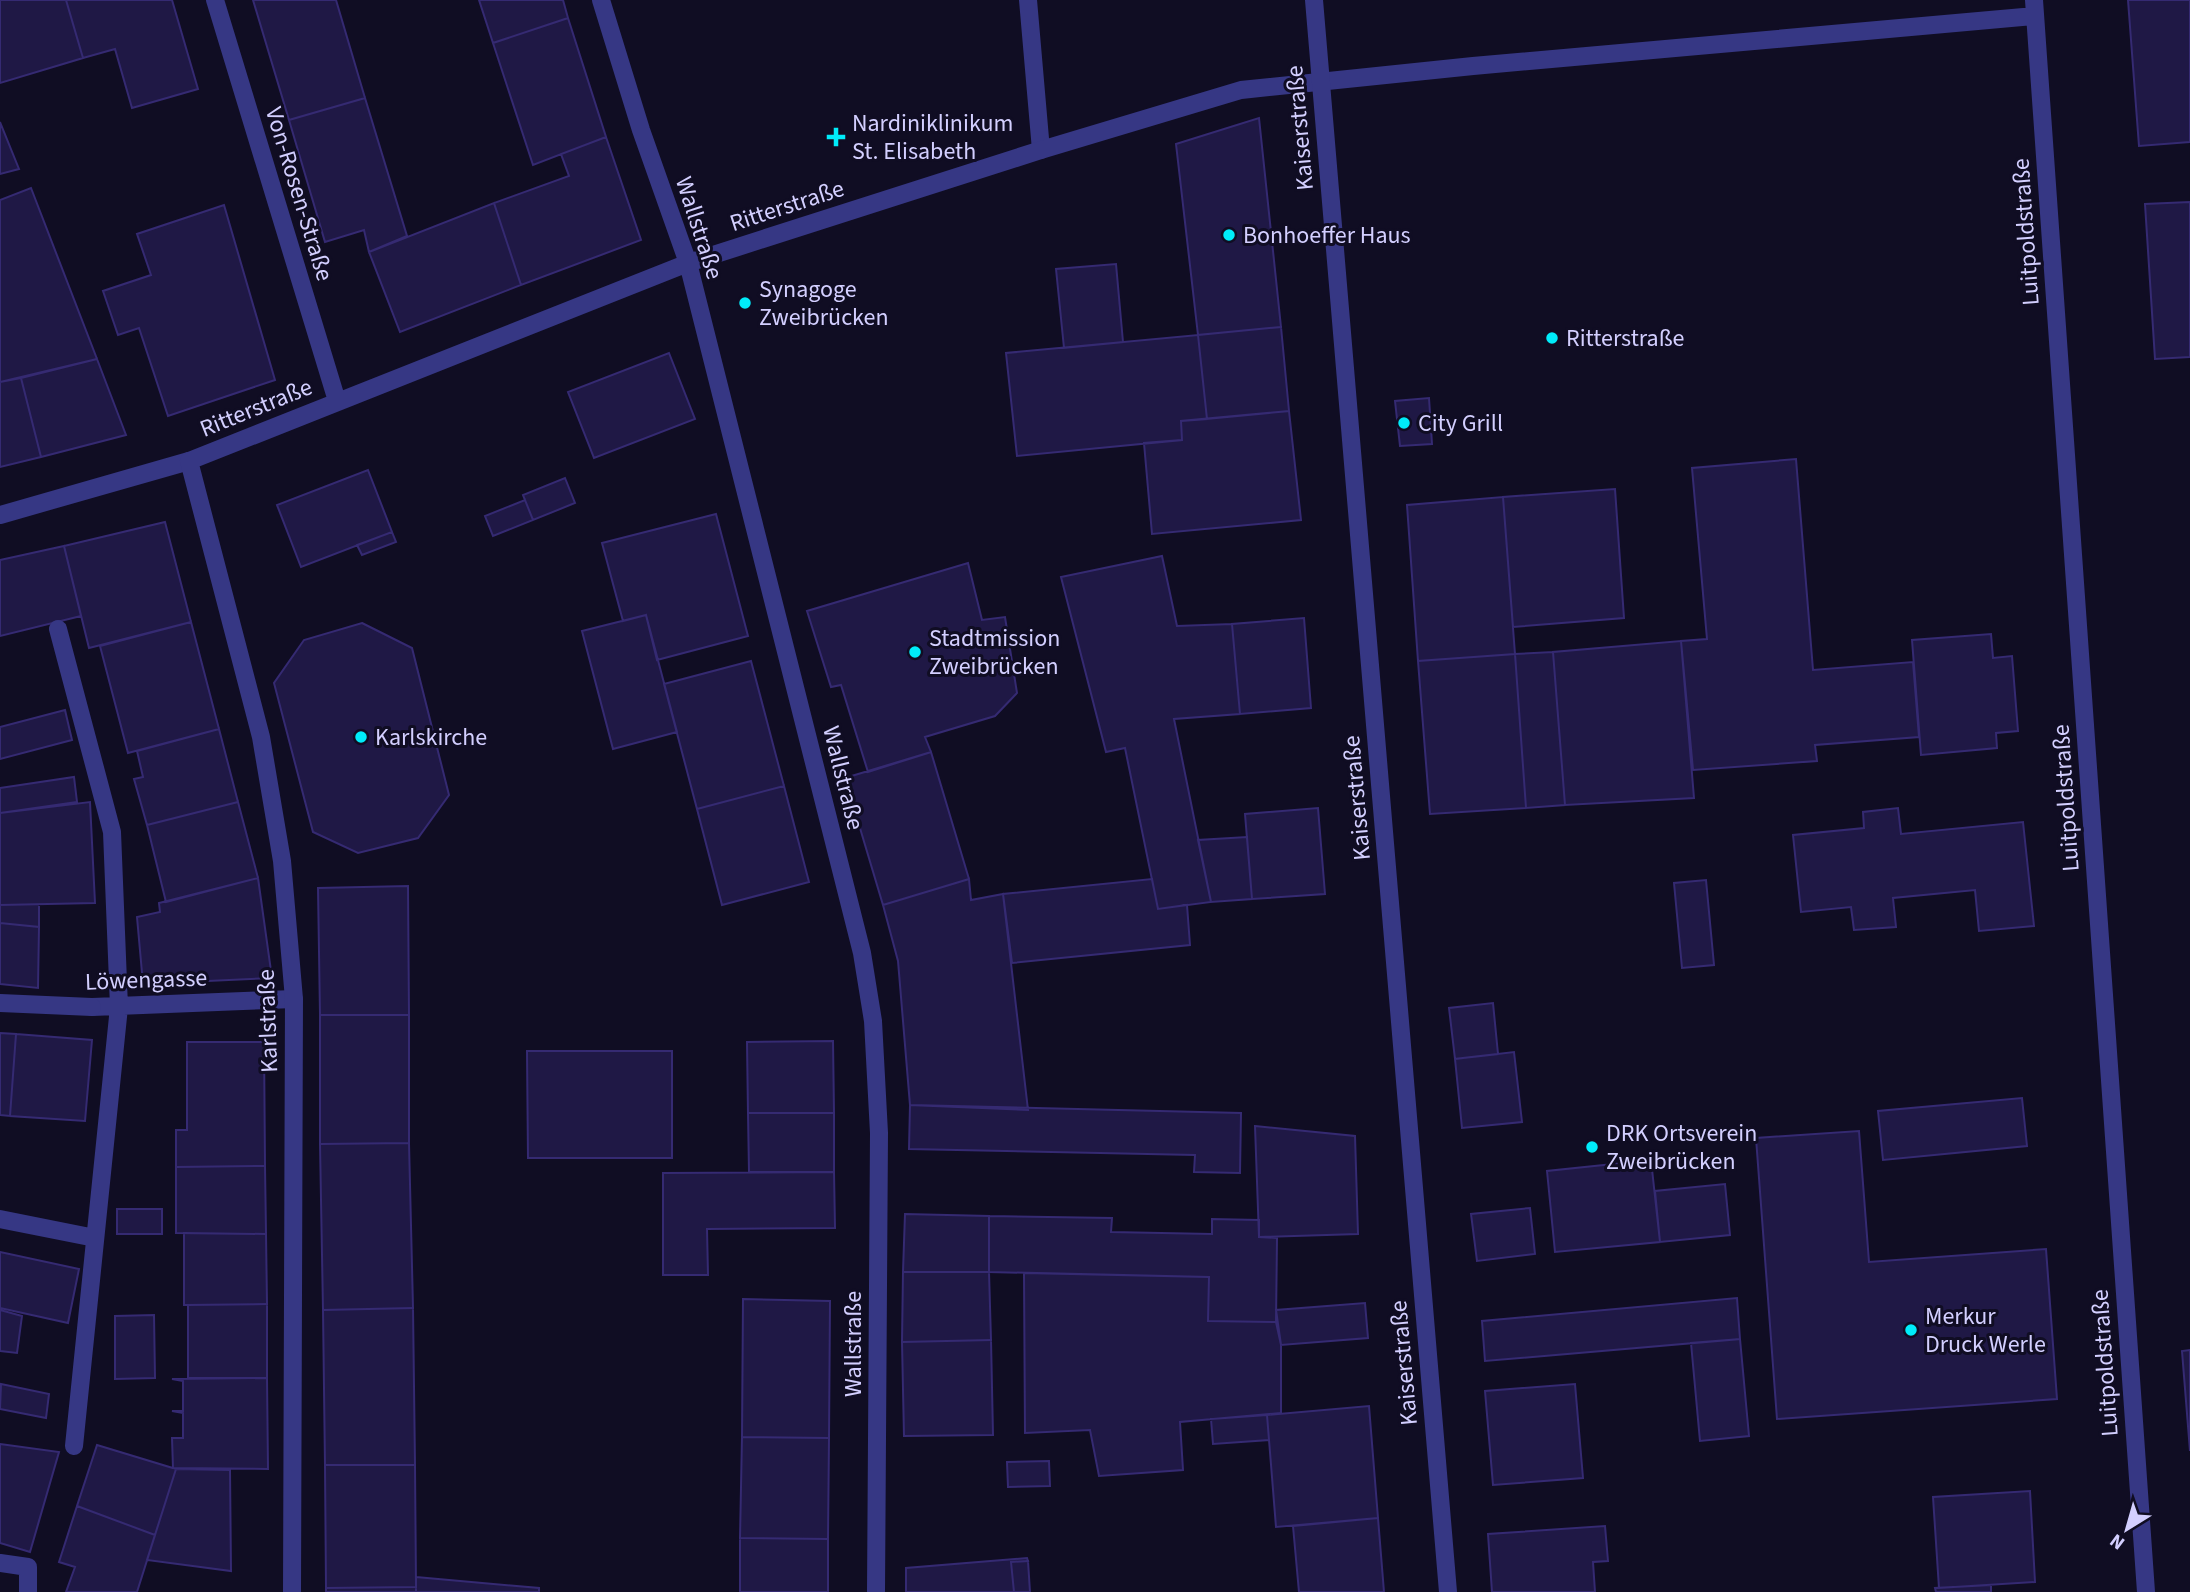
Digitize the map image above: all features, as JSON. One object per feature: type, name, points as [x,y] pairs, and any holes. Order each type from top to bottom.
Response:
[{"type":"street","name":"Von-Rosen-Straße","points":[[215,0],[337,401]]},
{"type":"street","name":"Wallstraße","points":[[601,0],[641,130],[688,263],[862,953],[871,1007],[879,1133],[876,1592]]},
{"type":"street","points":[[1028,0],[1041,150]]},
{"type":"street","name":"Kaiserstraße","points":[[1314,0],[1448,1592]]},
{"type":"street","name":"Ritterstraße","points":[[0,515],[189,461],[688,263],[1041,150],[1241,90],[2035,8]]},
{"type":"street","name":"Luitpoldstraße","points":[[2035,8],[2146,1592]]},
{"type":"street","name":"Karlstraße","points":[[189,461],[261,737],[282,861],[294,999],[292,1592]]},
{"type":"street","points":[[58,629],[112,832],[119,1007],[74,1446]]},
{"type":"street","name":"Löwengasse","points":[[0,1003],[119,1007],[294,999]]},
{"type":"street","points":[[0,1219],[95,1238]]},
{"type":"street","points":[[0,1563],[28,1567],[28,1592]]},
{"type":"building","points":[[0,0],[66,0],[83,58],[0,83]]},
{"type":"building","points":[[66,0],[172,0],[198,89],[132,108],[115,49],[83,58]]},
{"type":"building","points":[[253,0],[336,0],[365,98],[289,120]]},
{"type":"building","points":[[479,0],[563,0],[568,18],[493,43]]},
{"type":"building","points":[[2128,0],[2190,0],[2190,142],[2139,146]]},
{"type":"building","points":[[568,18],[606,137],[533,165],[493,43]]},
{"type":"building","points":[[365,98],[407,236],[369,252],[364,230],[325,242],[289,120]]},
{"type":"building","name":"Bonhoeffer Haus","points":[[1259,118],[1281,327],[1198,335],[1176,144]]},
{"type":"building","points":[[0,122],[19,169],[0,174]]},
{"type":"building","points":[[606,137],[641,240],[521,285],[494,203],[569,176],[561,154]]},
{"type":"building","points":[[31,188],[97,359],[0,382],[0,200]]},
{"type":"building","points":[[2190,202],[2190,357],[2155,359],[2145,204]]},
{"type":"building","points":[[494,203],[521,285],[400,332],[369,252]]},
{"type":"building","points":[[224,205],[275,380],[168,416],[139,328],[118,335],[103,291],[151,275],[137,234]]},
{"type":"building","points":[[1116,264],[1123,342],[1064,348],[1056,269]]},
{"type":"building","points":[[1281,327],[1289,411],[1207,419],[1198,335]]},
{"type":"building","points":[[1198,335],[1207,419],[1181,421],[1182,440],[1017,456],[1006,353]]},
{"type":"building","points":[[669,353],[695,419],[594,458],[568,392]]},
{"type":"building","points":[[97,359],[126,435],[41,457],[21,378]]},
{"type":"building","points":[[21,378],[41,457],[0,467],[0,382]]},
{"type":"building","points":[[1429,398],[1432,444],[1400,446],[1395,401]]},
{"type":"building","points":[[1289,411],[1301,520],[1152,534],[1144,443],[1182,440],[1181,421]]},
{"type":"building","points":[[1796,459],[1813,670],[1913,662],[1919,737],[1815,745],[1817,761],[1693,770],[1681,641],[1707,639],[1692,468]]},
{"type":"building","points":[[368,470],[392,532],[301,567],[277,505]]},
{"type":"building","points":[[565,478],[575,503],[533,520],[523,495]]},
{"type":"building","points":[[1615,489],[1624,618],[1513,627],[1503,497]]},
{"type":"building","points":[[1503,497],[1515,654],[1418,661],[1407,505]]},
{"type":"building","points":[[525,500],[533,520],[493,536],[485,516]]},
{"type":"building","points":[[716,514],[748,636],[657,660],[646,615],[623,621],[602,543]]},
{"type":"building","points":[[165,522],[191,622],[89,648],[64,546]]},
{"type":"building","points":[[392,532],[396,542],[362,555],[357,545]]},
{"type":"building","points":[[64,546],[81,616],[0,636],[0,560]]},
{"type":"building","points":[[1162,556],[1177,626],[1232,624],[1240,714],[1174,719],[1211,902],[1158,909],[1125,748],[1106,752],[1061,577]]},
{"type":"building","name":"Stadtmission Zweibrücken","points":[[968,563],[982,620],[1005,617],[1017,693],[995,716],[925,737],[931,752],[868,772],[841,685],[831,687],[807,611]]},
{"type":"building","points":[[646,615],[677,732],[613,749],[582,631]]},
{"type":"building","points":[[1304,618],[1311,708],[1240,714],[1232,624]]},
{"type":"building","points":[[191,622],[219,729],[128,753],[100,646]]},
{"type":"building","name":"Karlskirche","points":[[362,623],[412,648],[449,795],[418,838],[358,853],[313,832],[274,683],[304,640]]},
{"type":"building","points":[[1991,634],[1993,658],[2012,656],[2018,731],[1996,733],[1997,748],[1921,755],[1912,640]]},
{"type":"building","points":[[1681,641],[1694,798],[1565,805],[1553,652]]},
{"type":"building","points":[[1553,652],[1565,805],[1526,808],[1515,654]]},
{"type":"building","points":[[1515,654],[1526,808],[1430,814],[1418,661]]},
{"type":"building","points":[[751,661],[784,786],[697,809],[664,684]]},
{"type":"building","points":[[65,710],[72,740],[0,759],[0,727]]},
{"type":"building","points":[[219,729],[238,802],[147,825],[134,779],[143,777],[137,751]]},
{"type":"building","points":[[931,752],[969,879],[883,905],[845,778]]},
{"type":"building","points":[[74,777],[77,802],[0,813],[0,788]]},
{"type":"building","points":[[784,786],[809,882],[722,905],[697,809]]},
{"type":"building","points":[[90,802],[95,903],[0,905],[0,813]]},
{"type":"building","points":[[238,802],[258,878],[166,902],[147,825]]},
{"type":"building","points":[[1318,808],[1325,894],[1252,899],[1245,814]]},
{"type":"building","points":[[1898,808],[1901,834],[2023,822],[2034,926],[1979,931],[1975,890],[1893,898],[1896,927],[1854,930],[1851,907],[1801,912],[1793,835],[1864,828],[1863,812]]},
{"type":"building","points":[[1247,837],[1252,899],[1211,902],[1198,840]]},
{"type":"building","points":[[258,878],[272,978],[143,984],[137,917],[160,912],[159,903]]},
{"type":"building","points":[[969,879],[971,900],[1003,894],[1028,1110],[910,1105],[898,961],[883,905]]},
{"type":"building","points":[[1152,879],[1158,909],[1187,905],[1190,945],[1012,963],[1003,894]]},
{"type":"building","points":[[1706,880],[1714,965],[1682,968],[1674,883]]},
{"type":"building","points":[[408,886],[409,1015],[320,1015],[318,888]]},
{"type":"building","points":[[0,905],[39,905],[39,927],[0,923]]},
{"type":"building","points":[[0,923],[39,927],[38,988],[0,984]]},
{"type":"building","points":[[1493,1003],[1498,1054],[1455,1059],[1449,1008]]},
{"type":"building","points":[[320,1015],[409,1015],[409,1143],[320,1144]]},
{"type":"building","points":[[0,1033],[16,1034],[10,1116],[0,1115]]},
{"type":"building","points":[[16,1034],[92,1040],[85,1121],[10,1116]]},
{"type":"building","points":[[833,1041],[834,1113],[748,1113],[747,1042]]},
{"type":"building","points":[[187,1042],[264,1042],[265,1166],[176,1167],[176,1130],[187,1130]]},
{"type":"building","points":[[527,1051],[672,1051],[672,1158],[528,1158]]},
{"type":"building","points":[[1514,1052],[1522,1122],[1462,1128],[1455,1059]]},
{"type":"building","points":[[2022,1098],[2027,1146],[1883,1160],[1878,1111]]},
{"type":"building","points":[[910,1105],[1241,1113],[1240,1173],[1194,1172],[1195,1155],[909,1149]]},
{"type":"building","points":[[748,1113],[834,1113],[834,1172],[749,1172]]},
{"type":"building","points":[[1255,1126],[1355,1136],[1358,1234],[1259,1237]]},
{"type":"building","name":"Merkur Druck Werle","points":[[1859,1131],[1869,1262],[2046,1249],[2057,1399],[1777,1419],[1756,1138]]},
{"type":"building","points":[[409,1143],[413,1308],[323,1310],[320,1144]]},
{"type":"building","points":[[1651,1160],[1660,1242],[1555,1252],[1547,1171]]},
{"type":"building","points":[[265,1166],[266,1234],[176,1233],[176,1167]]},
{"type":"building","points":[[834,1172],[835,1228],[707,1229],[708,1275],[663,1275],[663,1173]]},
{"type":"building","points":[[1725,1184],[1730,1235],[1660,1242],[1655,1191]]},
{"type":"building","points":[[1530,1208],[1535,1254],[1477,1261],[1471,1214]]},
{"type":"building","points":[[117,1209],[162,1209],[162,1234],[117,1234]]},
{"type":"building","points":[[905,1214],[989,1216],[989,1272],[903,1272]]},
{"type":"building","points":[[989,1216],[1112,1218],[1111,1232],[1212,1234],[1212,1219],[1259,1220],[1259,1237],[1277,1238],[1276,1322],[1208,1321],[1209,1277],[989,1272]]},
{"type":"building","points":[[184,1233],[266,1234],[267,1304],[184,1305]]},
{"type":"building","points":[[0,1252],[79,1269],[68,1323],[0,1308]]},
{"type":"building","points":[[903,1272],[989,1272],[991,1340],[902,1342]]},
{"type":"building","points":[[1024,1273],[1209,1277],[1208,1321],[1276,1322],[1281,1345],[1281,1413],[1180,1422],[1183,1470],[1099,1476],[1090,1430],[1025,1433]]},
{"type":"building","points":[[1737,1298],[1740,1339],[1485,1361],[1482,1321]]},
{"type":"building","points":[[743,1299],[830,1301],[829,1438],[742,1437]]},
{"type":"building","points":[[1365,1303],[1368,1338],[1281,1345],[1276,1310]]},
{"type":"building","points":[[267,1304],[267,1378],[188,1378],[188,1305]]},
{"type":"building","points":[[413,1308],[415,1465],[325,1465],[323,1310]]},
{"type":"building","points":[[0,1310],[22,1316],[17,1353],[0,1351]]},
{"type":"building","points":[[154,1315],[155,1378],[115,1379],[115,1316]]},
{"type":"building","points":[[1740,1339],[1749,1436],[1700,1441],[1691,1343]]},
{"type":"building","points":[[991,1340],[993,1435],[904,1436],[902,1342]]},
{"type":"building","points":[[2190,1350],[2190,1451],[2182,1351]]},
{"type":"building","points":[[267,1378],[268,1469],[173,1468],[172,1438],[183,1438],[183,1413],[172,1411],[183,1411],[183,1381],[172,1379]]},
{"type":"building","points":[[1,1384],[49,1394],[46,1418],[0,1409]]},
{"type":"building","points":[[1575,1384],[1583,1478],[1493,1485],[1485,1391]]},
{"type":"building","points":[[1369,1406],[1378,1518],[1276,1527],[1267,1415]]},
{"type":"building","points":[[1267,1415],[1269,1440],[1213,1444],[1211,1419]]},
{"type":"building","points":[[742,1437],[829,1438],[828,1539],[740,1538]]},
{"type":"building","points":[[0,1444],[59,1452],[30,1552],[0,1543]]},
{"type":"building","points":[[97,1445],[176,1469],[155,1535],[77,1506]]},
{"type":"building","points":[[1049,1461],[1050,1486],[1008,1487],[1007,1462]]},
{"type":"building","points":[[325,1465],[415,1465],[416,1587],[326,1588]]},
{"type":"building","points":[[176,1469],[230,1470],[231,1571],[147,1560]]},
{"type":"building","points":[[2030,1491],[2035,1582],[1939,1588],[1933,1497]]},
{"type":"building","points":[[77,1506],[155,1535],[137,1592],[66,1592],[75,1567],[59,1562]]},
{"type":"building","points":[[1378,1518],[1384,1592],[1299,1592],[1293,1526]]},
{"type":"building","points":[[1605,1526],[1608,1561],[1593,1562],[1595,1592],[1492,1592],[1488,1534]]},
{"type":"building","points":[[740,1538],[828,1539],[828,1592],[740,1592]]},
{"type":"building","points":[[1027,1558],[1028,1561],[1011,1562],[1014,1592],[906,1592],[906,1568]]},
{"type":"building","points":[[1028,1561],[1030,1592],[1014,1592],[1011,1562]]},
{"type":"building","points":[[416,1577],[539,1588],[539,1592],[416,1592]]},
{"type":"building","points":[[1991,1585],[1991,1592],[1936,1592],[1935,1588]]},
{"type":"building","points":[[416,1587],[416,1592],[326,1592],[326,1588]]},
{"type":"place","name":"Nardiniklinikum St. Elisabeth","points":[[836,137]]},
{"type":"place","name":"Bonhoeffer Haus","points":[[1229,235]]},
{"type":"place","name":"Synagoge Zweibrücken","points":[[745,303]]},
{"type":"place","name":"Ritterstraße","points":[[1552,338]]},
{"type":"place","name":"City Grill","points":[[1404,423]]},
{"type":"place","name":"Stadtmission Zweibrücken","points":[[915,652]]},
{"type":"place","name":"Karlskirche","points":[[361,737]]},
{"type":"place","name":"DRK Ortsverein Zweibrücken","points":[[1592,1147]]},
{"type":"place","name":"Merkur Druck Werle","points":[[1911,1330]]}]
